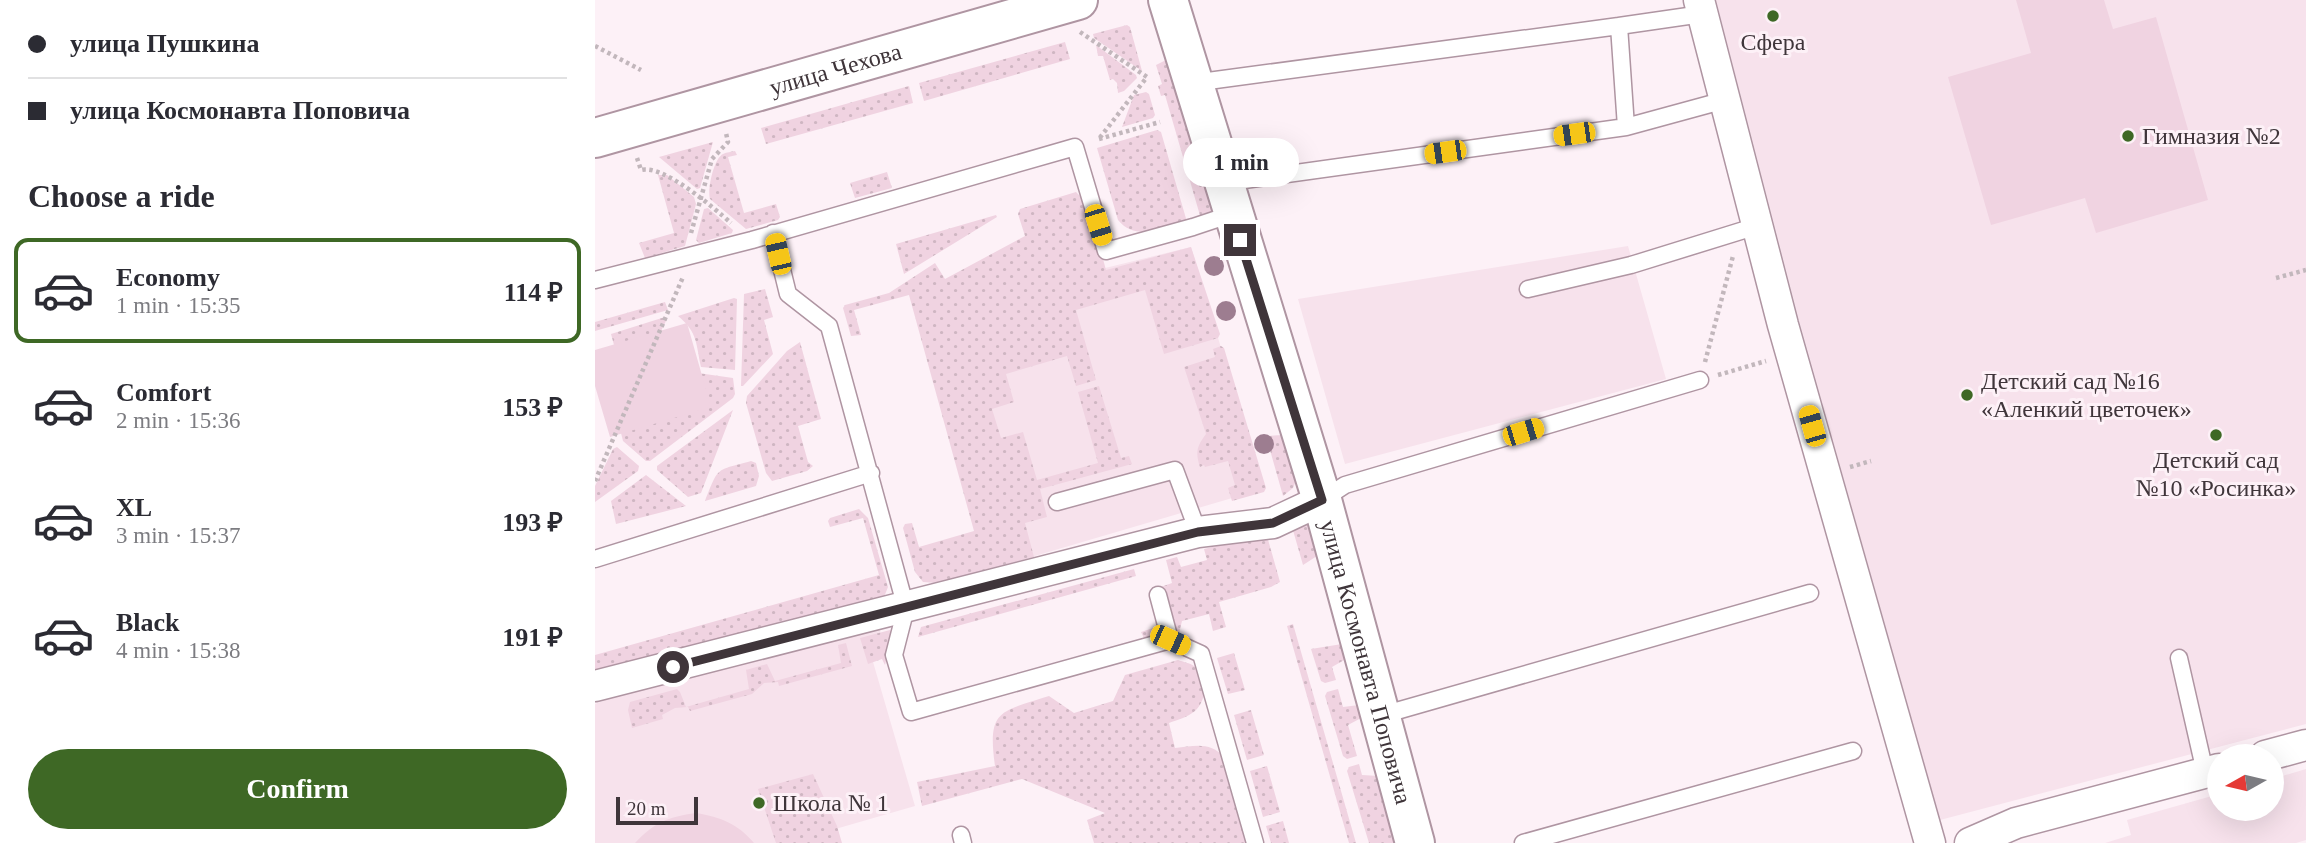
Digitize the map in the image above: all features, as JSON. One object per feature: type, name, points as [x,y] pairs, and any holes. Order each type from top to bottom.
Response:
[{"type":"street","name":"улица Космонавта Поповича","points":[[1168,0],[1322,500],[1415,843]]},
{"type":"street","points":[[1700,7],[1725,100],[1749,229],[1792,354],[1930,843]]},
{"type":"street","name":"улица Чехова","points":[[595,138],[1020,8],[1075,14]]},
{"type":"street","points":[[595,686],[1198,532],[1273,523],[1322,500]]},
{"type":"street","points":[[2284,751],[2306,745]]},
{"type":"street","points":[[1970,843],[2016,822],[2207,772]]},
{"type":"lane","points":[[1193,83],[1619,26],[1700,7]]},
{"type":"lane","points":[[1619,26],[1626,127]]},
{"type":"lane","points":[[595,280],[752,240],[1075,147],[1105,251],[1193,227],[1228,198],[1626,127],[1725,100]]},
{"type":"lane","points":[[1528,289],[1631,265],[1749,229]]},
{"type":"lane","points":[[773,233],[788,294],[829,327],[906,608],[894,655],[911,712],[1170,640],[1201,654],[1255,843]]},
{"type":"lane","points":[[1322,500],[1345,485],[1700,380]]},
{"type":"lane","points":[[1057,502],[1175,470],[1198,532]]},
{"type":"lane","points":[[595,559],[871,474]]},
{"type":"lane","points":[[1379,716],[1810,593]]},
{"type":"lane","points":[[1158,595],[1170,640]]},
{"type":"lane","points":[[2179,659],[2207,754]]},
{"type":"lane","points":[[1523,843],[1853,751]]},
{"type":"path","points":[[1075,14],[1147,77],[1098,140]]},
{"type":"path","points":[[595,46],[641,70]]},
{"type":"path","points":[[1075,147],[1160,122]]},
{"type":"path","points":[[595,481],[684,280],[681,257],[703,198],[712,159],[729,142],[725,128]]},
{"type":"path","points":[[635,154],[641,170],[653,169],[703,198],[752,240]]},
{"type":"path","points":[[1700,380],[1749,229]]},
{"type":"path","points":[[2276,278],[2306,270]]},
{"type":"path","points":[[1700,380],[1792,354]]},
{"type":"shaded area","points":[[1716,0],[2306,0],[2306,724],[2230,744],[2207,744],[2207,750],[1940,820],[1799,320]]},
{"type":"shaded area","points":[[2016,0],[2104,0],[2113,29],[2156,17],[2208,200],[2096,233],[2085,198],[1991,225],[1948,77],[2031,53]]},
{"type":"shaded area","points":[[1127,25],[1130,27],[1142,71],[1094,38],[1093,34]]},
{"type":"shaded area","points":[[1065,42],[1070,59],[924,101],[919,83]]},
{"type":"shaded area","points":[[1096,45],[1136,75],[1137,78],[1124,91],[1118,93],[1117,83],[1113,79],[1110,80],[1103,56],[1098,56]]},
{"type":"shaded area","points":[[1168,59],[1215,213],[1201,219],[1165,95],[1161,96],[1158,86],[1162,84],[1156,65]]},
{"type":"shaded area","points":[[909,86],[913,103],[766,144],[761,128]]},
{"type":"shaded area","points":[[1146,92],[1155,115],[1153,118],[1122,127],[1134,95]]},
{"type":"shaded area","points":[[1157,130],[1161,132],[1187,222],[1141,232],[1125,227],[1118,220],[1097,148]]},
{"type":"shaded area","points":[[713,142],[700,188],[697,189],[659,157]]},
{"type":"shaded area","points":[[735,151],[737,155],[728,157],[744,213],[776,204],[780,217],[778,220],[746,229],[710,199],[710,182],[717,161],[723,154]]},
{"type":"shaded area","points":[[887,172],[892,188],[855,198],[850,183]]},
{"type":"shaded area","points":[[658,175],[667,175],[694,197],[696,204],[685,246],[645,258],[639,243],[674,233]]},
{"type":"shaded area","points":[[1076,192],[1088,204],[1106,270],[1191,247],[1220,334],[1218,338],[1164,354],[1145,290],[1076,310],[1096,380],[1076,386],[1067,356],[1006,374],[1014,402],[992,409],[1001,438],[1023,432],[1037,480],[1098,463],[1078,392],[1099,386],[1121,458],[1129,456],[1132,464],[1040,489],[1047,517],[1025,523],[1034,557],[936,583],[923,582],[915,572],[903,528],[905,524],[912,523],[919,547],[974,531],[909,295],[854,310],[861,335],[851,336],[843,308],[845,305],[889,293],[935,263],[945,279],[1025,236],[1018,214],[1020,209]]},
{"type":"shaded area","points":[[708,208],[733,230],[732,233],[699,243],[696,240],[704,209]]},
{"type":"shaded area","points":[[996,215],[997,217],[904,274],[896,244]]},
{"type":"shaded area","points":[[1628,246],[1666,379],[1345,464],[1298,299]]},
{"type":"shaded area","points":[[1191,247],[1263,489],[1014,562],[933,284],[1097,270]]},
{"type":"shaded area","points":[[765,289],[773,317],[764,320],[773,354],[741,386],[744,294]]},
{"type":"shaded area","points":[[737,299],[735,370],[701,367],[693,333],[678,316]]},
{"type":"shaded area","points":[[665,302],[668,310],[595,331],[595,322]]},
{"type":"shaded area","points":[[665,317],[667,319],[657,339],[614,345],[611,334]]},
{"type":"shaded area","points":[[687,323],[711,407],[610,437],[595,386],[595,350]]},
{"type":"shaded area","points":[[800,342],[821,419],[798,426],[808,462],[813,466],[807,471],[772,481],[766,473],[746,403],[747,396],[787,351]]},
{"type":"shaded area","points":[[1221,346],[1224,348],[1266,488],[1264,492],[1232,501],[1228,488],[1235,485],[1228,461],[1200,467],[1198,449],[1206,434],[1184,367],[1215,357],[1213,349]]},
{"type":"shaded area","points":[[698,373],[733,378],[733,398],[650,461],[646,461],[623,441],[621,433]]},
{"type":"shaded area","points":[[733,410],[701,493],[688,497],[657,470],[657,466]]},
{"type":"shaded area","points":[[1282,435],[1296,481],[1293,488],[1283,496],[1266,436]]},
{"type":"shaded area","points":[[617,447],[639,466],[638,471],[595,502],[595,486],[613,449]]},
{"type":"shaded area","points":[[751,461],[756,463],[759,476],[756,486],[705,501],[720,472]]},
{"type":"shaded area","points":[[646,475],[686,506],[616,524],[611,501]]},
{"type":"shaded area","points":[[859,509],[868,518],[888,587],[884,597],[595,680],[595,655],[879,575],[863,518],[830,527],[828,521]]},
{"type":"shaded area","points":[[1290,520],[1308,524],[1317,556],[1303,565]]},
{"type":"shaded area","points":[[1267,536],[1280,582],[1219,602],[1226,627],[1213,631],[1209,614],[1182,621],[1177,642],[1149,649],[1141,632],[1168,623],[1158,588],[1172,583],[1166,560],[1177,557],[1181,567],[1207,560],[1204,549]]},
{"type":"shaded area","points":[[1134,569],[1136,576],[918,637],[921,627]]},
{"type":"shaded area","points":[[1293,624],[1356,843],[1349,843],[1287,626]]},
{"type":"shaded area","points":[[879,627],[883,641],[871,655],[915,806],[825,832],[828,843],[595,843],[595,704],[621,694]]},
{"type":"shaded area","points":[[890,630],[893,634],[885,665],[882,659],[868,664],[860,638]]},
{"type":"shaded area","points":[[846,643],[852,666],[779,686],[778,682],[764,683],[752,694],[690,711],[688,707],[675,708],[662,715],[663,719],[632,728],[628,710],[630,702],[677,689],[686,707],[749,689],[746,670],[767,664],[775,681],[841,663],[838,645]]},
{"type":"shaded area","points":[[1342,644],[1346,659],[1332,667],[1336,680],[1325,683],[1321,681],[1311,649]]},
{"type":"shaded area","points":[[1234,653],[1245,690],[1228,694],[1217,658]]},
{"type":"shaded area","points":[[1178,660],[1199,670],[1205,688],[1202,701],[1195,711],[1169,723],[1175,748],[1208,747],[1225,758],[1250,843],[1094,843],[1087,820],[1105,813],[1022,779],[922,806],[917,782],[995,766],[993,733],[996,723],[1008,710],[1049,696],[1074,713],[1113,701],[1125,675]]},
{"type":"shaded area","points":[[1338,689],[1343,707],[1359,705],[1363,717],[1348,725],[1357,756],[1347,759],[1343,756],[1325,696],[1327,692]]},
{"type":"shaded area","points":[[1251,710],[1264,755],[1247,760],[1234,715]]},
{"type":"shaded area","points":[[1359,764],[1362,775],[1379,776],[1397,843],[1369,843],[1347,771],[1349,767]]},
{"type":"shaded area","points":[[1267,766],[1280,812],[1263,817],[1250,771]]},
{"type":"shaded area","points":[[2306,769],[2306,840],[2296,843],[2105,843],[2131,835],[2127,820],[2207,797],[2207,821],[2284,821],[2284,775]]},
{"type":"shaded area","points":[[813,774],[842,843],[776,843],[758,789]]},
{"type":"shaded area","points":[[696,813],[728,822],[754,843],[635,843],[663,822],[677,816]]},
{"type":"shaded area","points":[[1283,821],[1289,843],[1271,843],[1266,826]]},
{"type":"place","name":"Сфера","points":[[1773,16]]},
{"type":"place","name":"Гимназия №2","points":[[2128,136]]},
{"type":"place","name":"Детский сад №16 «Аленкий цветочек»","points":[[1967,395]]},
{"type":"place","name":"Детский сад №10 «Росинка»","points":[[2216,435]]},
{"type":"place","name":"Школа № 1","points":[[759,803]]},
{"type":"route","points":[[673,667],[1198,532],[1273,523],[1322,500],[1240,240]]}]
